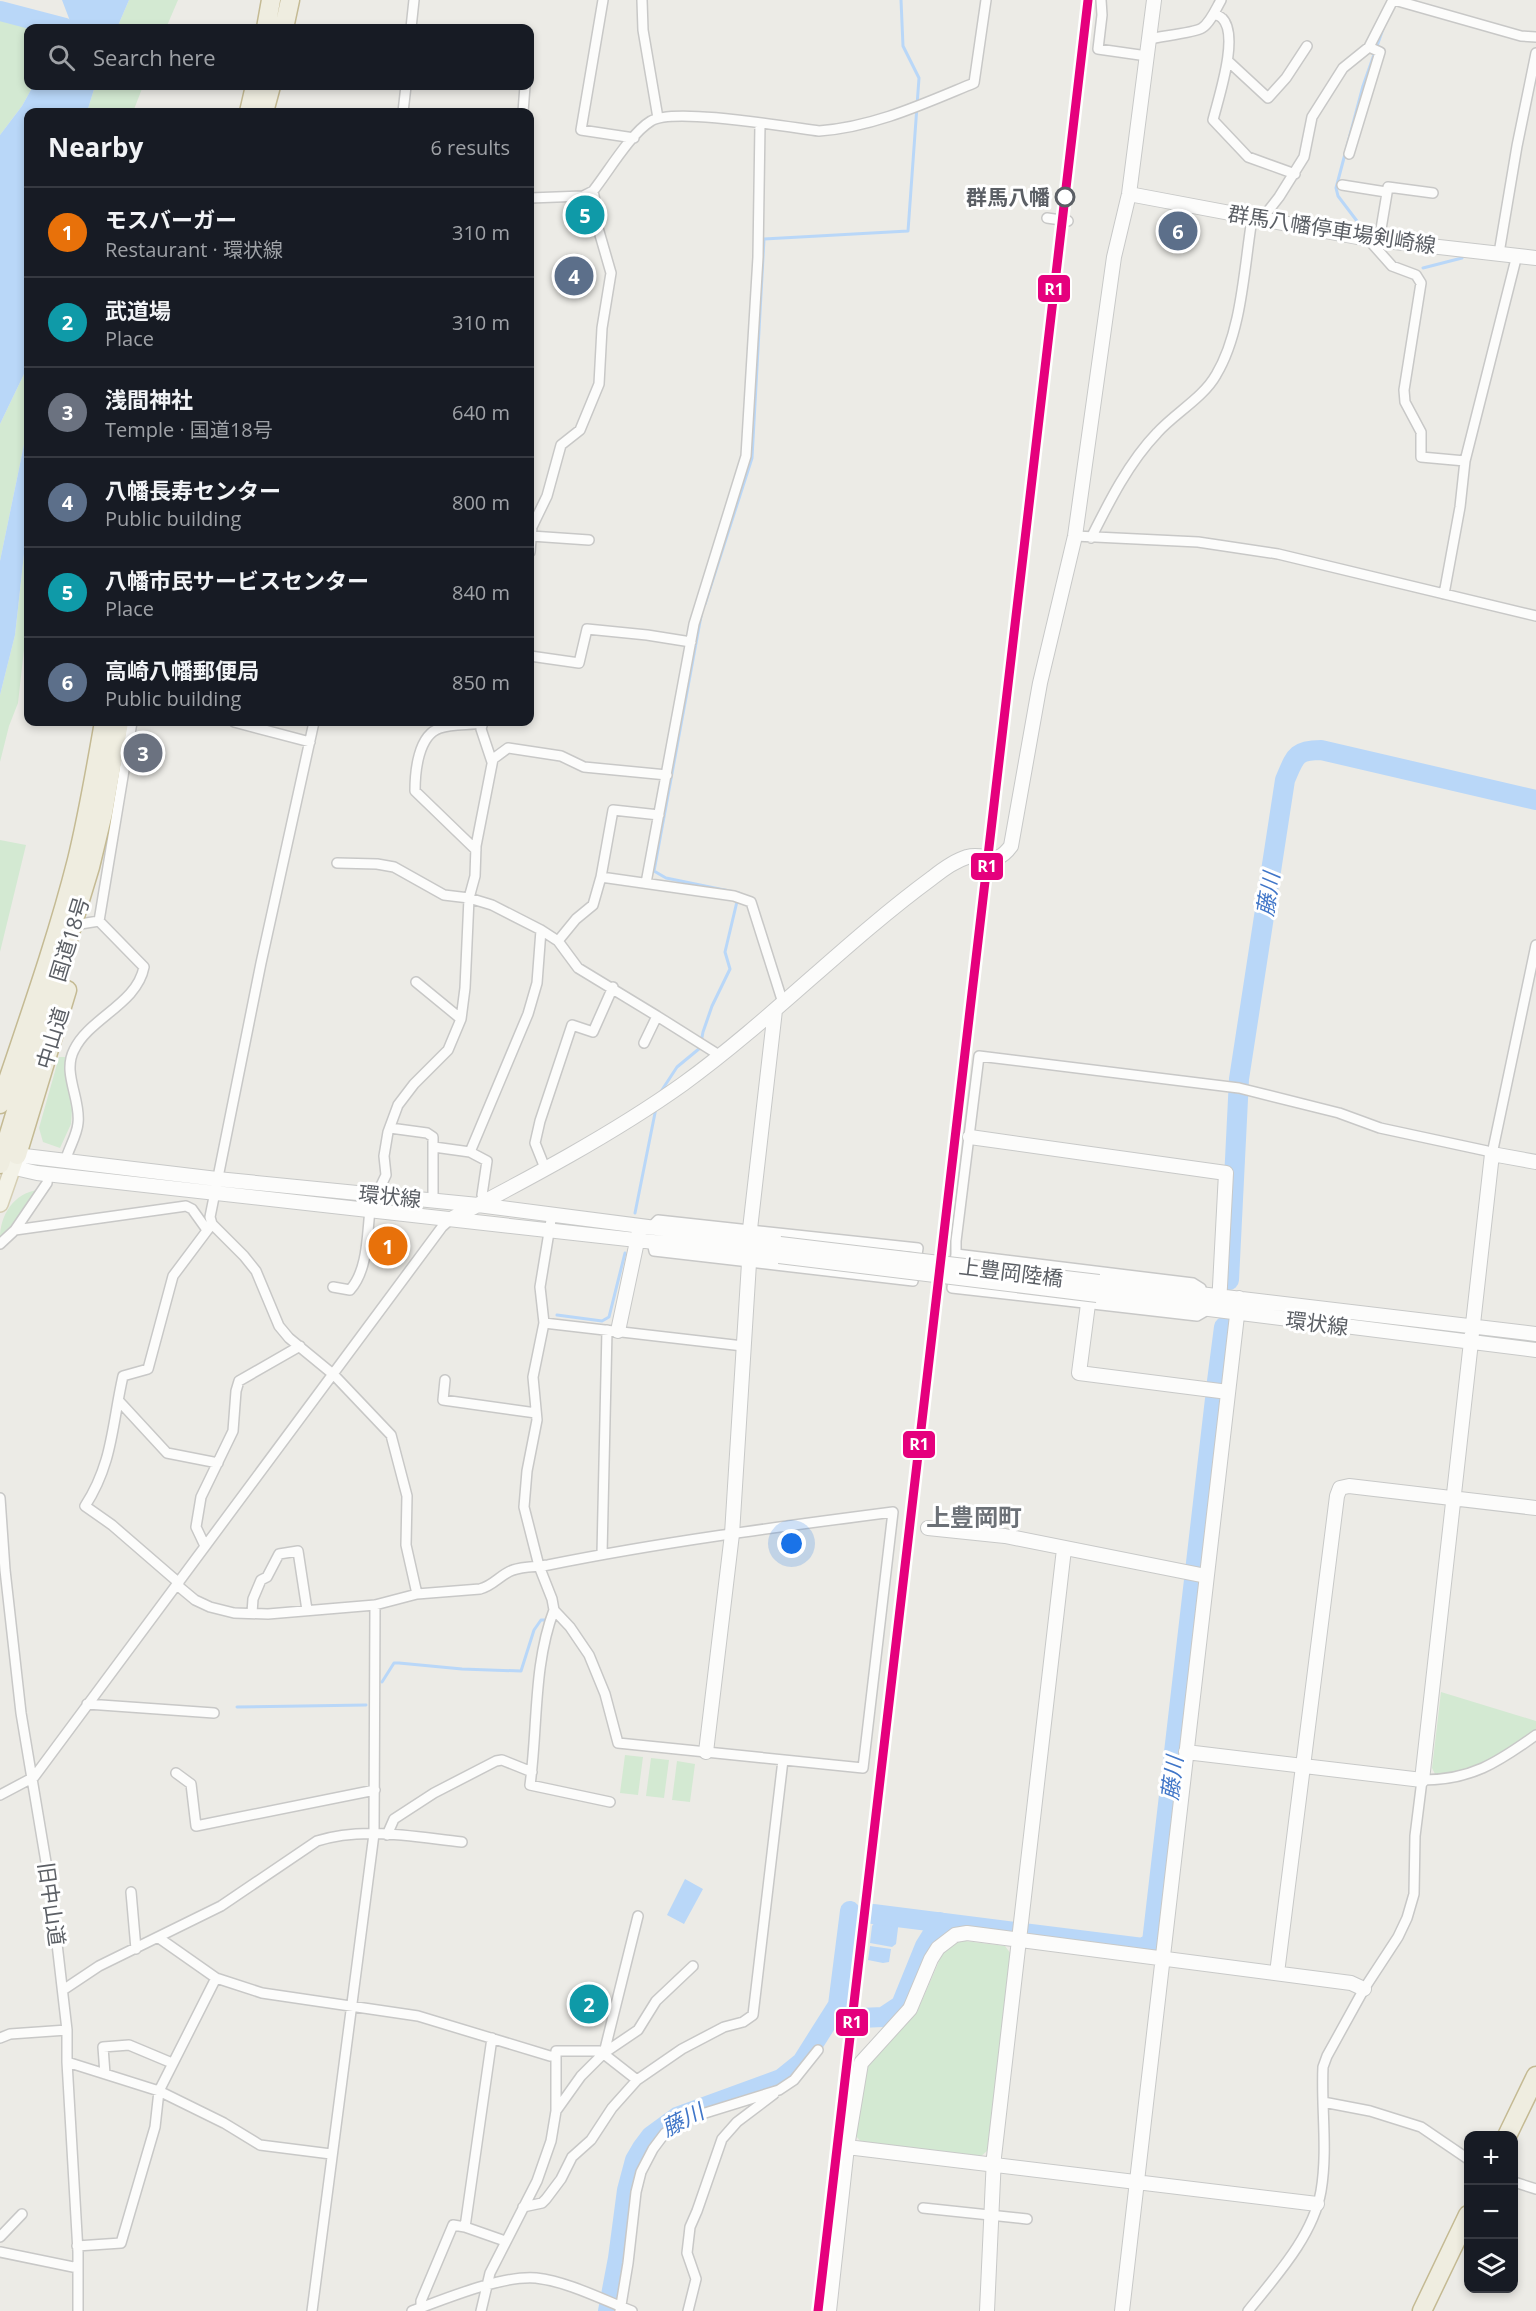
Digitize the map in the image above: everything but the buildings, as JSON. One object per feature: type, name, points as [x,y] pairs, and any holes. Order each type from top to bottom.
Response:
[{"type":"highway","points":[[267,24],[272,0]]},
{"type":"highway","points":[[285,24],[290,0]]},
{"type":"highway","points":[[250,108],[254,90]]},
{"type":"highway","points":[[265,108],[269,90]]},
{"type":"highway","name":"国道18号","points":[[0,1104],[46,967],[76,862],[103,726]]},
{"type":"highway","name":"国道18号","points":[[87,922],[118,726]]},
{"type":"highway","name":"中山道","points":[[5,1160],[87,922]]},
{"type":"highway","points":[[1510,2131],[1535,2081]]},
{"type":"highway","points":[[1422,2311],[1464,2223]]},
{"type":"main road","points":[[0,1204],[5,1160]]},
{"type":"street","points":[[411,24],[414,0]]},
{"type":"street","points":[[603,0],[582,130],[634,138]]},
{"type":"street","points":[[642,0],[643,30],[658,118]]},
{"type":"street","points":[[534,198],[583,196],[593,191],[634,138],[651,121],[658,118],[688,115],[819,131],[839,130],[886,119],[974,83],[986,0]]},
{"type":"street","points":[[1101,0],[1102,15],[1098,49],[1147,56]]},
{"type":"street","points":[[0,1795],[34,1777],[442,1227],[451,1219],[635,1116],[684,1083],[779,1006],[896,905],[949,866],[968,857],[995,859],[1002,857],[1011,846],[1040,683],[1075,536],[1114,257],[1129,194],[1154,0]]},
{"type":"street","points":[[1149,39],[1202,28],[1214,14],[1221,0]]},
{"type":"street","points":[[1091,537],[1107,505],[1144,448],[1209,384],[1222,364],[1237,317],[1257,220],[1295,174],[1308,147],[1312,117],[1343,68],[1369,47],[1394,0],[1521,36],[1536,37]]},
{"type":"street","points":[[1214,14],[1222,18],[1226,24],[1228,61],[1213,120],[1248,157],[1295,174]]},
{"type":"street","points":[[1228,61],[1268,98],[1287,78],[1307,46]]},
{"type":"street","points":[[1349,154],[1380,52],[1369,47]]},
{"type":"street","points":[[1499,253],[1516,146],[1536,53]]},
{"type":"street","points":[[403,108],[405,90]]},
{"type":"street","points":[[523,108],[525,90]]},
{"type":"street","points":[[646,883],[691,642],[709,573],[746,456],[758,257],[760,124]]},
{"type":"street","points":[[1342,185],[1386,192]]},
{"type":"street","points":[[1433,193],[1388,187],[1373,240],[1392,266],[1416,275],[1421,283],[1404,390],[1405,402],[1421,432],[1421,457],[1465,461]]},
{"type":"street","points":[[534,523],[547,496],[561,446],[580,430],[599,384],[602,328],[610,273],[596,221],[596,201],[593,191]]},
{"type":"street","name":"群馬八幡停車場剣崎線","points":[[1129,194],[1257,220],[1373,240],[1536,258]]},
{"type":"street","points":[[1047,218],[1068,221]]},
{"type":"street","points":[[1444,594],[1460,507],[1465,461],[1517,255]]},
{"type":"street","points":[[534,536],[589,540]]},
{"type":"street","points":[[1075,536],[1198,542],[1278,554],[1536,616]]},
{"type":"street","points":[[534,657],[579,663],[587,629],[691,642]]},
{"type":"street","points":[[65,1162],[78,1124],[70,1063],[74,1050],[86,1035],[131,993],[142,979],[144,967],[87,922],[131,726]]},
{"type":"street","points":[[249,726],[310,742]]},
{"type":"street","points":[[313,726],[261,963],[209,1227],[174,1276],[148,1369],[123,1376],[112,1445],[93,1495],[85,1506],[112,1525],[195,1600],[210,1607],[234,1612],[268,1614],[375,1605],[417,1594],[480,1589],[487,1587],[512,1570],[732,1534],[892,1512],[863,1768],[618,1743],[605,1694],[589,1655],[570,1627],[554,1610]]},
{"type":"street","points":[[448,726],[434,730],[423,745],[415,778],[415,791],[476,850]]},
{"type":"street","points":[[376,1194],[386,1174],[384,1156],[398,1105],[414,1084],[448,1050],[461,1019],[465,988],[469,898],[475,876],[476,850],[492,762],[482,726]]},
{"type":"street","points":[[492,762],[508,748],[561,756],[584,767],[667,775]]},
{"type":"street","points":[[558,941],[576,919],[593,904],[601,877],[613,810],[659,815]]},
{"type":"street","points":[[337,863],[394,867],[444,895],[469,898],[492,905],[558,941],[578,968],[613,987],[719,1055]]},
{"type":"street","points":[[601,877],[734,896],[751,902],[779,1006],[750,1229]]},
{"type":"street","points":[[470,1152],[528,1014],[537,983],[541,930]]},
{"type":"street","points":[[1248,2311],[1274,2278],[1304,2233],[1317,2204],[1323,2170],[1323,2067],[1364,1989],[1398,1937],[1414,1894],[1415,1836],[1492,1154],[1536,945]]},
{"type":"street","points":[[416,982],[461,1019]]},
{"type":"street","points":[[545,1168],[535,1143],[540,1121],[572,1025],[593,1032],[613,987]]},
{"type":"street","points":[[644,1043],[657,1016]]},
{"type":"street","points":[[1096,1288],[952,1288],[979,1056],[1239,1088],[1339,1113],[1380,1128],[1492,1154],[1536,1161]]},
{"type":"street","points":[[390,1128],[428,1133],[433,1137],[433,1200]]},
{"type":"street","points":[[970,1137],[1226,1173],[1220,1296],[1214,1310]]},
{"type":"street","points":[[434,1147],[470,1152],[487,1161],[482,1195],[484,1202]]},
{"type":"street","name":"環状線","points":[[5,1160],[65,1162],[433,1200],[484,1202],[552,1214],[645,1235]]},
{"type":"street","name":"環状線","points":[[5,1160],[48,1174],[549,1231],[645,1235],[780,1250]]},
{"type":"street","points":[[0,1244],[15,1230],[47,1183],[48,1174]]},
{"type":"street","points":[[15,1230],[186,1206],[244,1256],[256,1271],[279,1326],[334,1375],[391,1435],[407,1496],[406,1545],[417,1594]]},
{"type":"street","points":[[333,1287],[350,1290],[359,1276],[363,1264],[370,1210]]},
{"type":"street","points":[[552,1214],[540,1287],[544,1323],[533,1377],[536,1413],[524,1507],[539,1566],[554,1610],[539,1676],[530,1785],[610,1802]]},
{"type":"street","points":[[602,1554],[613,1331],[645,1235],[658,1220],[918,1248],[913,1281],[654,1251],[645,1235]]},
{"type":"street","name":"上豊岡陸橋","points":[[780,1250],[1096,1288]]},
{"type":"street","points":[[956,1254],[1096,1288]]},
{"type":"street","points":[[706,1752],[732,1534],[749,1263]]},
{"type":"street","points":[[1096,1288],[1079,1373],[1228,1392]]},
{"type":"street","name":"環状線","points":[[1096,1288],[1220,1296],[1536,1334]]},
{"type":"street","name":"環状線","points":[[1096,1288],[1214,1310],[1536,1350]]},
{"type":"street","points":[[1122,2311],[1239,1298]]},
{"type":"street","points":[[544,1323],[743,1346]]},
{"type":"street","points":[[206,1546],[196,1527],[201,1497],[233,1431],[236,1391],[240,1381],[300,1346]]},
{"type":"street","points":[[445,1380],[443,1400],[536,1413]]},
{"type":"street","points":[[119,1401],[167,1453],[218,1463]]},
{"type":"street","points":[[1277,1973],[1337,1496],[1340,1488],[1349,1486],[1536,1508]]},
{"type":"street","name":"旧中山道","points":[[0,1498],[5,1570],[21,1713],[34,1777],[68,2030],[67,2062],[78,2268],[78,2311]]},
{"type":"street","points":[[928,1528],[1005,1536],[1206,1576]]},
{"type":"street","points":[[987,2311],[993,2166],[1064,1549]]},
{"type":"street","points":[[252,1613],[253,1599],[261,1580],[267,1577],[279,1554],[297,1551],[307,1610]]},
{"type":"street","points":[[312,2311],[374,1834],[375,1605]]},
{"type":"street","points":[[87,1704],[214,1713]]},
{"type":"street","points":[[1186,1752],[1422,1780],[1448,1780],[1477,1771],[1536,1736]]},
{"type":"street","points":[[387,1835],[394,1819],[434,1793],[496,1761],[502,1760],[532,1772]]},
{"type":"street","points":[[523,2207],[542,2203],[546,2199],[561,2179],[572,2157],[591,2140],[612,2108],[637,2080],[682,2049],[724,2027],[743,2022],[753,2015],[783,1760]]},
{"type":"street","points":[[176,1773],[191,1784],[196,1826],[375,1790]]},
{"type":"street","points":[[63,1990],[99,1966],[221,1906],[317,1841],[333,1836],[374,1834],[462,1842]]},
{"type":"street","points":[[131,1892],[136,1949]]},
{"type":"street","points":[[604,2054],[638,1916]]},
{"type":"street","points":[[830,2311],[847,2147],[861,2063],[910,2009],[931,1959],[938,1948],[955,1935],[967,1933],[1019,1939],[1277,1973],[1351,1983],[1364,1989]]},
{"type":"street","points":[[159,1938],[216,1978],[262,1993],[418,2016],[556,2056]]},
{"type":"street","points":[[556,2111],[581,2076],[604,2054],[638,2030],[656,2001],[693,1966]]},
{"type":"street","points":[[77,2246],[121,2243],[154,2127],[159,2091],[216,1978]]},
{"type":"street","points":[[0,2038],[10,2034],[68,2030]]},
{"type":"street","points":[[465,2227],[492,2038]]},
{"type":"street","points":[[105,2074],[103,2047],[129,2045],[172,2063]]},
{"type":"street","points":[[688,2311],[696,2279],[687,2253],[690,2227],[722,2139],[737,2122],[794,2080],[818,2050]]},
{"type":"street","points":[[481,2311],[486,2286],[505,2241],[537,2181],[551,2141],[556,2111],[556,2051],[600,2051],[637,2080]]},
{"type":"street","points":[[67,2062],[159,2091],[224,2122],[261,2145],[331,2154]]},
{"type":"street","points":[[619,2308],[641,2172],[653,2148],[664,2133],[689,2118],[779,2090]]},
{"type":"street","points":[[1323,2102],[1370,2111],[1421,2127],[1464,2156]]},
{"type":"street","points":[[847,2147],[1317,2204]]},
{"type":"street","points":[[1518,2183],[1536,2189]]},
{"type":"street","points":[[922,2208],[1027,2219]]},
{"type":"street","points":[[0,2237],[22,2214]]},
{"type":"street","points":[[417,2309],[453,2225],[505,2241]]},
{"type":"street","points":[[0,2252],[78,2268]]},
{"type":"street","points":[[417,2309],[486,2286],[519,2278],[538,2278],[632,2311]]},
{"type":"green space","points":[[129,0],[178,0],[168,24],[119,24]]},
{"type":"green space","points":[[0,16],[24,27],[24,90],[31,90],[0,135]]},
{"type":"green space","points":[[94,90],[141,90],[135,108],[88,108]]},
{"type":"green space","points":[[24,374],[24,444],[0,561],[0,424]]},
{"type":"green space","points":[[24,554],[24,650],[18,703],[9,726],[0,762],[0,695],[15,635]]},
{"type":"green space","points":[[0,840],[26,845],[0,952]]},
{"type":"green space","points":[[59,1057],[65,1057],[72,1110],[71,1124],[60,1148],[43,1142],[39,1128]]},
{"type":"green space","points":[[38,1190],[15,1224],[0,1238],[3,1221],[10,1206],[15,1200],[29,1192]]},
{"type":"green space","points":[[1441,1692],[1536,1721],[1536,1729],[1489,1761],[1476,1767],[1463,1772],[1435,1774],[1432,1768]]},
{"type":"green space","points":[[625,1755],[643,1757],[638,1795],[620,1793]]},
{"type":"green space","points":[[651,1758],[669,1760],[664,1798],[646,1796]]},
{"type":"green space","points":[[677,1761],[695,1764],[690,1802],[672,1800]]},
{"type":"green space","points":[[957,1942],[1005,1946],[1011,1954],[987,2151],[979,2158],[862,2143],[856,2136],[867,2067],[917,2012],[943,1952]]},
{"type":"water","points":[[62,0],[129,0],[119,24],[70,24]]},
{"type":"water","points":[[31,90],[94,90],[88,108],[24,108],[24,374],[0,424],[0,135]]},
{"type":"water","points":[[24,444],[24,554],[15,635],[0,695],[0,561]]},
{"type":"water","points":[[685,1879],[703,1889],[684,1924],[667,1915]]},
{"type":"water","points":[[879,1917],[899,1920],[896,1944],[892,1947],[870,1943],[872,1926]]},
{"type":"water","points":[[870,1946],[891,1949],[889,1962],[868,1960]]},
{"type":"waterway","points":[[705,604],[752,458],[764,239],[908,231],[919,78],[903,46],[901,0]]},
{"type":"waterway","points":[[0,11],[50,24]]},
{"type":"waterway","points":[[1366,233],[1338,196],[1336,188],[1363,86],[1384,26]]},
{"type":"waterway","points":[[1423,268],[1462,258]]},
{"type":"waterway","points":[[660,1093],[677,1067],[700,1048],[712,1006],[730,969],[725,952],[739,893],[666,878],[654,871],[701,616]]},
{"type":"waterway","name":"藤川","points":[[1229,1280],[1239,1079],[1285,780],[1294,760],[1306,751],[1321,750],[1536,800]]},
{"type":"waterway","points":[[635,1213],[656,1108]]},
{"type":"waterway","points":[[557,1315],[602,1321],[609,1317],[625,1253]]},
{"type":"waterway","name":"藤川","points":[[1217,1381],[1224,1327]]},
{"type":"waterway","name":"藤川","points":[[873,1914],[1143,1948],[1152,1942],[1215,1399]]},
{"type":"waterway","points":[[382,1682],[394,1663],[521,1671],[534,1630],[541,1620],[546,1620]]},
{"type":"waterway","points":[[237,1707],[366,1705]]},
{"type":"waterway","name":"藤川","points":[[608,2311],[627,2190],[635,2160],[642,2148],[651,2136],[677,2117],[781,2079],[802,2062],[838,2005],[850,1911]]},
{"type":"waterway","name":"藤川","points":[[860,2018],[883,2017],[901,2005],[925,1946],[940,1922]]},
{"type":"transit line","name":"R1","points":[[818,2311],[1088,0]]},
{"type":"place","name":"群馬八幡","points":[[1065,197]]},
{"type":"place","name":"八幡市民サービスセンター","points":[[585,215]]},
{"type":"place","name":"高崎八幡郵便局","points":[[1178,231]]},
{"type":"place","name":"八幡長寿センター","points":[[574,276]]},
{"type":"place","name":"浅間神社","points":[[143,753]]},
{"type":"place","name":"モスバーガー","points":[[388,1246]]},
{"type":"place","name":"武道場","points":[[589,2004]]},
{"type":"district","name":"上豊岡町","points":[[974,1516]]}]
